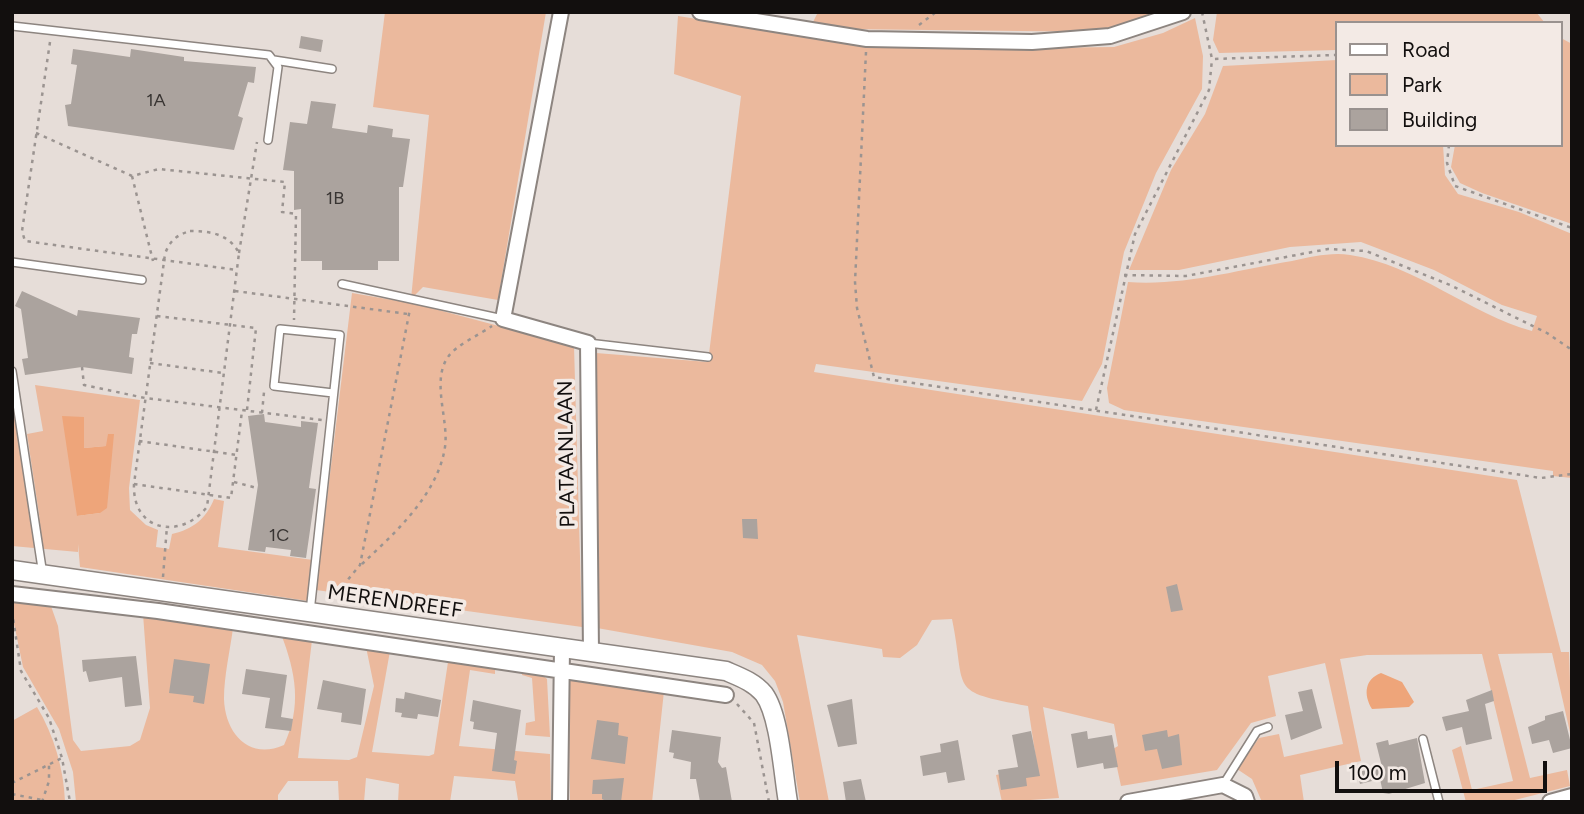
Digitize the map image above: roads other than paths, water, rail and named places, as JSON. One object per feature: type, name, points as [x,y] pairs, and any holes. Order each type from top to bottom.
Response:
[{"type":"street","points":[[561,12],[503,319],[588,343]]},
{"type":"street","points":[[700,12],[867,39],[1032,42],[1110,36],[1183,12]]},
{"type":"street","name":"PLATAANLAAN","points":[[588,343],[590,653]]},
{"type":"street","name":"MERENDREEF","points":[[12,570],[318,610],[562,649],[726,671],[748,680],[764,694],[771,712],[788,802]]},
{"type":"street","name":"MERENDREEF","points":[[12,594],[158,611],[726,695]]},
{"type":"street","points":[[560,802],[562,649]]},
{"type":"street","points":[[1128,802],[1223,785],[1245,796],[1247,802]]},
{"type":"street","points":[[1550,802],[1572,796]]},
{"type":"lane","points":[[12,26],[269,55],[278,66],[268,140]]},
{"type":"lane","points":[[273,60],[332,69]]},
{"type":"lane","points":[[12,262],[142,280]]},
{"type":"lane","points":[[342,284],[503,319]]},
{"type":"lane","points":[[318,610],[333,393],[340,335],[280,329],[274,386],[333,393]]},
{"type":"lane","points":[[588,343],[708,357]]},
{"type":"lane","points":[[12,371],[43,575]]},
{"type":"lane","points":[[1223,785],[1257,731],[1268,727]]},
{"type":"lane","points":[[1423,739],[1439,802]]}]
